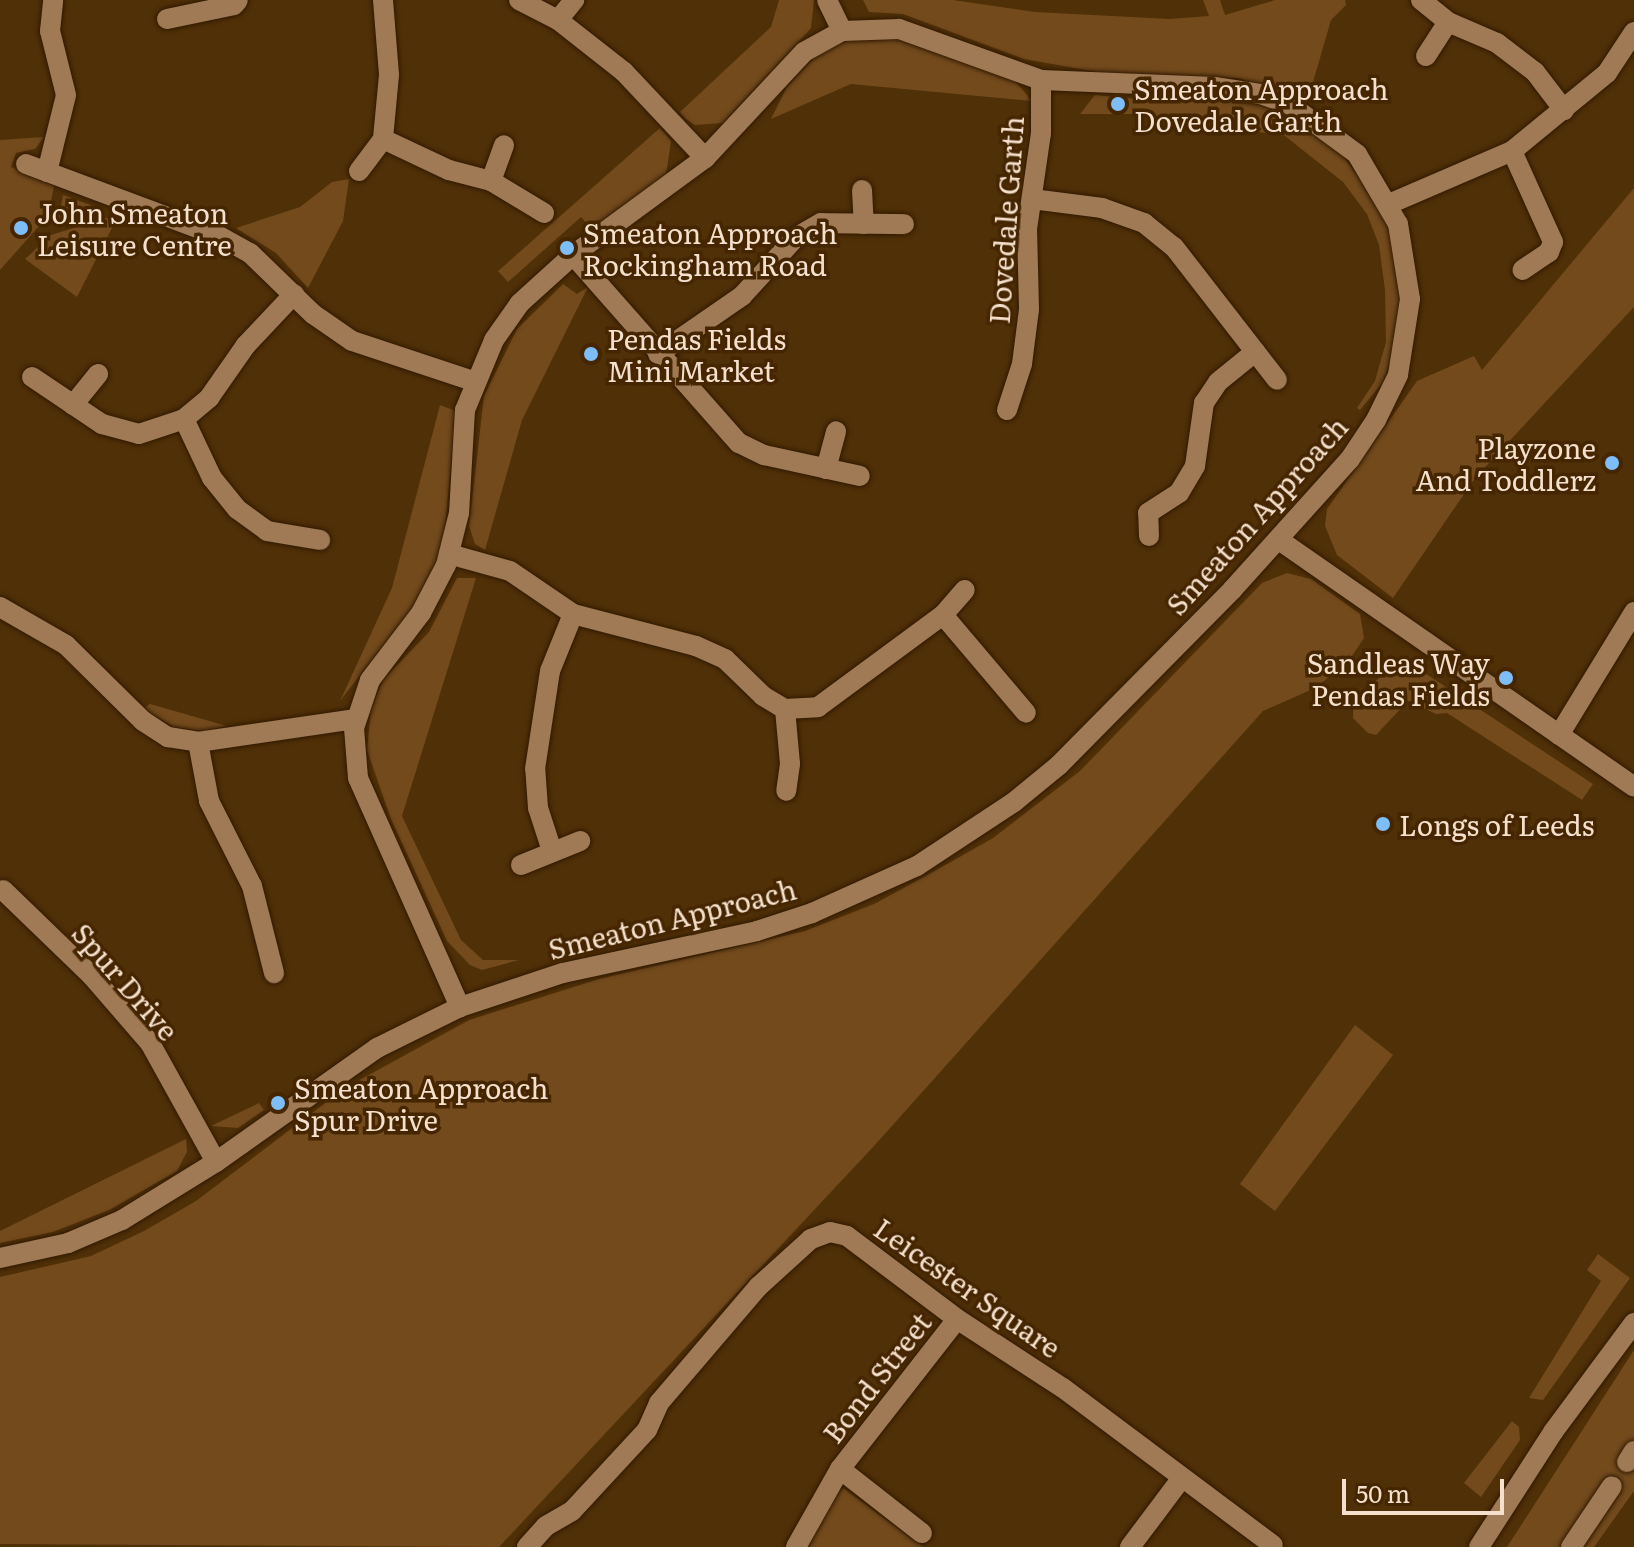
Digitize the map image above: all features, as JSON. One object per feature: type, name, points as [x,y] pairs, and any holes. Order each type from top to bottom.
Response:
[{"type":"street","points":[[47,172],[66,95],[50,31],[53,0]]},
{"type":"street","points":[[167,19],[238,0]]},
{"type":"street","points":[[359,171],[383,139],[389,75],[383,0]]},
{"type":"street","points":[[519,0],[558,20],[624,72],[705,158]]},
{"type":"street","points":[[558,20],[574,0]]},
{"type":"street","points":[[827,0],[842,31]]},
{"type":"street","points":[[1421,0],[1448,22],[1497,43],[1535,72],[1564,110]]},
{"type":"street","points":[[1426,56],[1448,22]]},
{"type":"street","name":"Smeaton Approach","points":[[0,1258],[95,1233],[216,1162],[377,1048],[460,1007],[563,973],[757,931],[865,891],[917,866],[1014,802],[1059,765],[1279,540],[1350,459],[1398,375],[1410,299],[1406,253],[1389,204],[1357,154],[1289,104],[1215,87],[1041,80],[899,29],[842,31],[804,52],[705,158],[573,255],[520,303],[473,381],[465,410],[459,513],[449,554],[431,598],[370,680],[356,719],[358,778],[460,1007]]},
{"type":"street","points":[[1389,204],[1512,151],[1607,73],[1634,32]]},
{"type":"street","name":"Dovedale Garth","points":[[1007,410],[1022,364],[1027,323],[1027,229],[1041,133],[1041,80]]},
{"type":"street","points":[[383,139],[449,170],[491,181],[544,213]]},
{"type":"street","points":[[491,181],[504,145]]},
{"type":"street","points":[[1512,151],[1553,242],[1549,252],[1522,270]]},
{"type":"street","points":[[26,164],[219,236],[250,253],[352,341],[473,381]]},
{"type":"street","points":[[862,190],[864,224]]},
{"type":"street","points":[[1032,199],[1102,208],[1144,223],[1174,247],[1277,380]]},
{"type":"street","points":[[658,354],[742,296],[795,238],[821,223],[904,224]]},
{"type":"street","points":[[573,255],[739,443],[764,455],[860,476]]},
{"type":"street","points":[[32,377],[102,424],[139,434],[184,419],[209,398],[246,345],[294,294]]},
{"type":"street","points":[[1149,536],[1148,513],[1179,493],[1195,466],[1204,403],[1218,382],[1255,352]]},
{"type":"street","points":[[73,405],[98,374]]},
{"type":"street","points":[[184,419],[212,478],[237,509],[267,531],[320,540]]},
{"type":"street","points":[[826,469],[836,431]]},
{"type":"street","points":[[1279,540],[1634,787]]},
{"type":"street","points":[[449,554],[510,571],[573,614],[696,646],[725,659],[785,709],[818,707],[943,615],[965,590]]},
{"type":"street","points":[[0,607],[66,645],[155,730],[198,742],[356,719]]},
{"type":"street","points":[[1559,735],[1634,612]]},
{"type":"street","points":[[552,851],[538,808],[535,769],[550,671],[573,614]]},
{"type":"street","points":[[943,615],[1026,713]]},
{"type":"street","points":[[785,709],[790,764],[786,791]]},
{"type":"street","points":[[198,742],[209,801],[252,886],[274,973]]},
{"type":"street","points":[[521,865],[580,841]]},
{"type":"street","name":"Spur Drive","points":[[3,890],[92,976],[150,1043],[216,1162]]},
{"type":"street","name":"Leicester Square","points":[[527,1547],[546,1526],[572,1511],[647,1430],[659,1403],[758,1287],[811,1239],[830,1232],[847,1236],[957,1319],[1063,1388],[1273,1545]]},
{"type":"street","name":"Bond Street","points":[[796,1547],[840,1469],[957,1319]]},
{"type":"street","points":[[1479,1547],[1634,1323]]},
{"type":"street","name":"Bond Street","points":[[840,1469],[922,1533]]},
{"type":"street","points":[[1130,1547],[1181,1479]]},
{"type":"street","points":[[1571,1547],[1612,1486]]},
{"type":"shaded area","points":[[779,0],[814,0],[811,28],[723,123],[695,125],[686,119],[680,112],[771,27]]},
{"type":"shaded area","points":[[863,0],[953,0],[1035,12],[1170,19],[1209,16],[1203,0],[1220,0],[1225,15],[1275,0],[1345,0],[1346,5],[1331,20],[1307,103],[1239,78],[1103,73],[1024,59],[903,14],[869,12]]},
{"type":"shaded area","points":[[895,36],[1014,80],[1032,101],[851,84],[771,119],[787,87],[816,56],[849,39]]},
{"type":"shaded area","points":[[1206,93],[1269,106],[1301,120],[1337,148],[1384,212],[1398,250],[1404,296],[1398,339],[1383,382],[1360,410],[1357,408],[1375,381],[1386,342],[1385,290],[1379,245],[1367,214],[1343,182],[1285,136],[1136,114],[1080,114],[1095,95],[1136,99]]},
{"type":"shaded area","points":[[660,128],[671,141],[666,175],[592,229],[581,217],[508,282],[498,271]]},
{"type":"shaded area","points":[[44,137],[35,149],[16,153],[11,167],[54,186],[48,216],[0,270],[0,140]]},
{"type":"shaded area","points":[[349,179],[343,221],[308,288],[276,253],[236,228],[300,207],[332,182]]},
{"type":"shaded area","points":[[1634,188],[1634,307],[1475,478],[1393,598],[1337,555],[1325,526],[1327,509],[1417,381],[1474,356],[1482,370]]},
{"type":"shaded area","points":[[63,195],[99,208],[99,209],[58,222]]},
{"type":"shaded area","points":[[119,214],[77,297],[25,259],[51,235]]},
{"type":"shaded area","points":[[563,284],[577,294],[588,287],[522,420],[485,550],[475,544],[469,526],[484,396],[517,329]]},
{"type":"shaded area","points":[[440,405],[456,411],[443,548],[419,599],[340,701],[392,588]]},
{"type":"shaded area","points":[[1287,573],[1311,579],[1360,614],[1364,638],[1348,662],[1315,688],[1263,711],[874,1146],[499,1547],[0,1544],[0,1277],[91,1256],[144,1231],[196,1201],[345,1088],[469,1020],[599,979],[805,931],[874,904],[933,872],[993,838],[1080,771],[1262,583]]},
{"type":"shaded area","points":[[457,578],[476,578],[402,816],[461,940],[483,960],[519,960],[482,970],[470,965],[447,941],[391,819],[367,750],[371,710],[383,680],[429,632]]},
{"type":"shaded area","points":[[1411,664],[1593,784],[1582,800],[1447,713],[1436,714],[1408,701],[1376,735],[1368,733],[1353,718],[1354,696],[1385,674],[1411,672]]},
{"type":"shaded area","points":[[150,704],[227,726],[203,731],[174,727],[150,713],[145,707]]},
{"type":"shaded area","points":[[1355,1025],[1393,1055],[1275,1211],[1240,1184]]},
{"type":"shaded area","points":[[259,1103],[264,1110],[238,1128],[211,1126]]},
{"type":"shaded area","points":[[186,1139],[187,1152],[177,1171],[109,1210],[53,1232],[0,1243],[0,1231]]},
{"type":"shaded area","points":[[1598,1254],[1630,1278],[1543,1400],[1529,1398],[1601,1281],[1587,1270]]},
{"type":"shaded area","points":[[1634,1350],[1634,1491],[1594,1547],[1507,1547]]},
{"type":"shaded area","points":[[1512,1421],[1519,1427],[1520,1440],[1481,1497],[1464,1483]]},
{"type":"shaded area","points":[[843,1488],[923,1547],[805,1547],[821,1510]]},
{"type":"place","name":"Smeaton Approach Dovedale Garth","points":[[1118,104]]},
{"type":"place","name":"John Smeaton Leisure Centre","points":[[21,228]]},
{"type":"place","name":"Smeaton Approach Rockingham Road","points":[[567,248]]},
{"type":"place","name":"Pendas Fields Mini Market","points":[[591,354]]},
{"type":"place","name":"Playzone And Toddlerz","points":[[1612,463]]},
{"type":"place","name":"Sandleas Way Pendas Fields","points":[[1506,678]]},
{"type":"place","name":"Longs of Leeds","points":[[1383,824]]},
{"type":"place","name":"Smeaton Approach Spur Drive","points":[[278,1103]]}]
